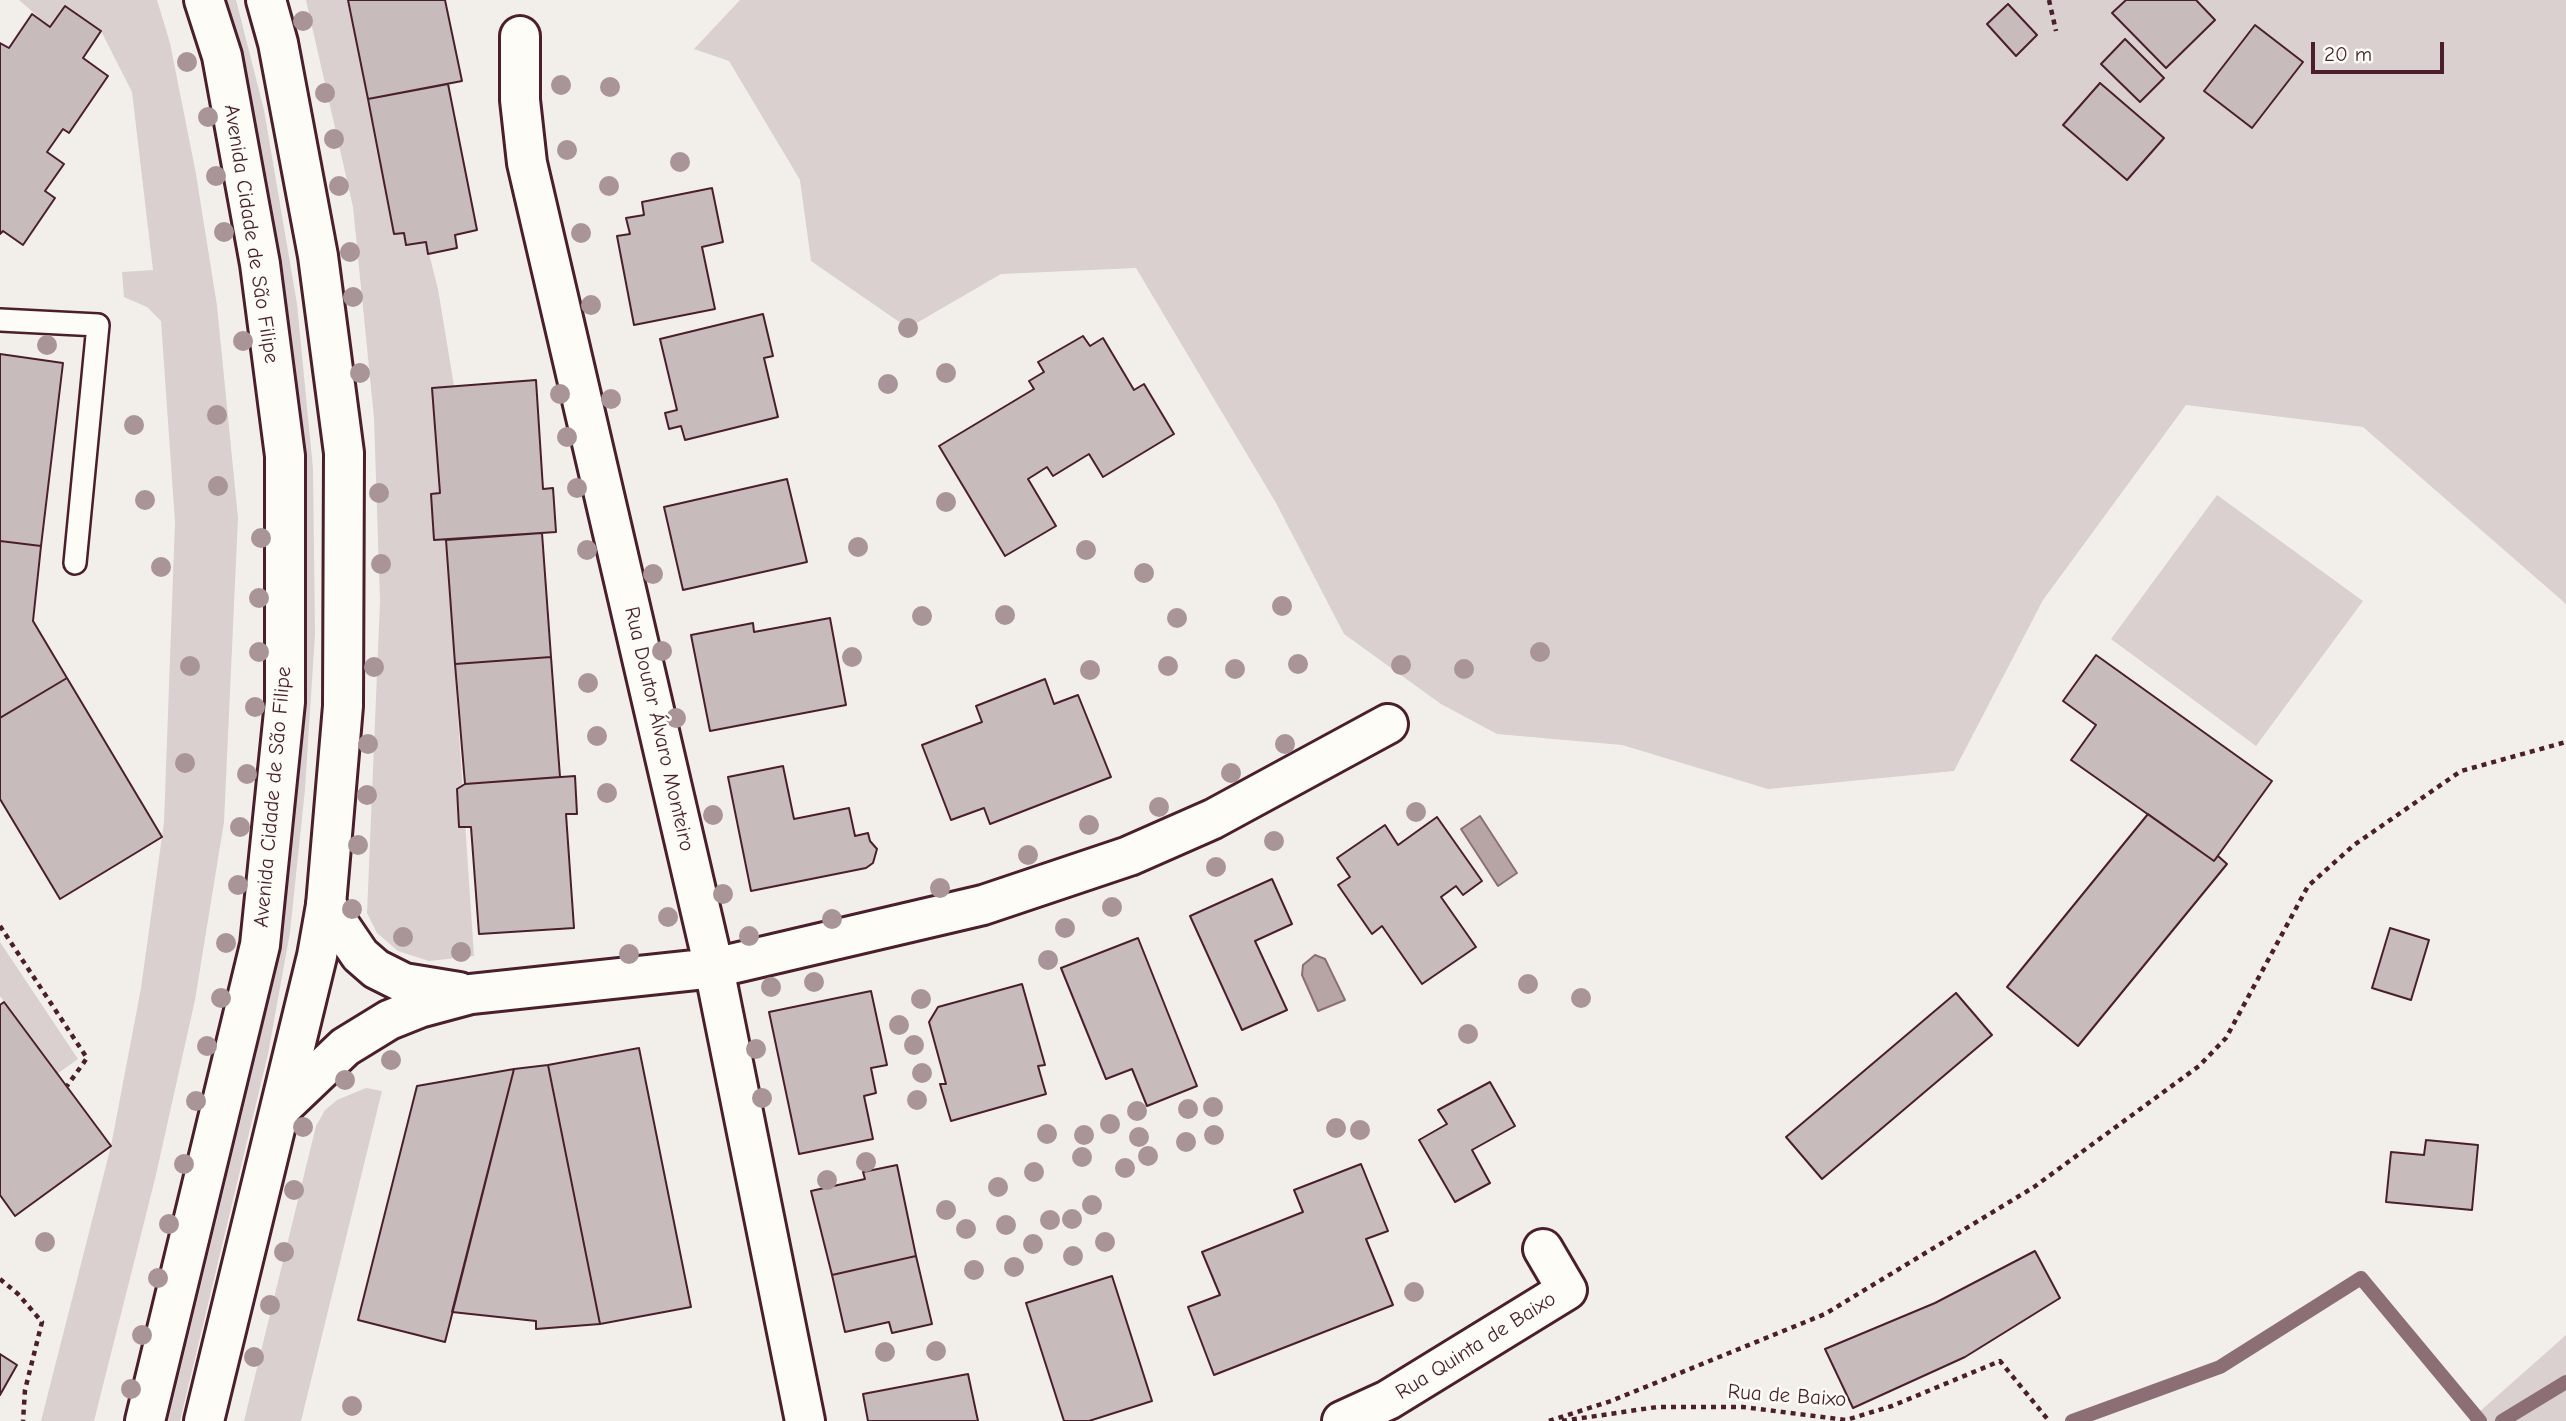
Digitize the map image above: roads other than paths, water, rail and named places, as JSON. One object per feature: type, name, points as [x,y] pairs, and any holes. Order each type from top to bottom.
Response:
[{"type":"street","name":"Avenida Cidade de São Filipe","points":[[145,1421],[260,945],[285,702],[285,456],[260,264],[222,56],[204,0]]},
{"type":"street","points":[[204,1421],[281,1108],[326,905],[343,706],[344,453],[318,256],[278,43],[266,0]]},
{"type":"street","name":"Rua Doutor Álvaro Monteiro","points":[[520,36],[520,100],[527,163],[714,968],[805,1421]]},
{"type":"street","points":[[281,1108],[345,1047],[390,1020],[419,1008],[471,993],[714,968],[983,905],[1129,856],[1213,819],[1388,724]]},
{"type":"street","points":[[326,905],[360,954],[376,969],[404,983],[471,993]]},
{"type":"street","name":"Rua Quinta de Baixo","points":[[1342,1421],[1388,1400],[1567,1290],[1543,1249]]},
{"type":"lane","points":[[0,320],[98,325],[75,562]]},
{"type":"waterway","points":[[2072,1421],[2220,1367],[2361,1278],[2480,1421]]},
{"type":"waterway","points":[[2502,1421],[2566,1382]]}]
